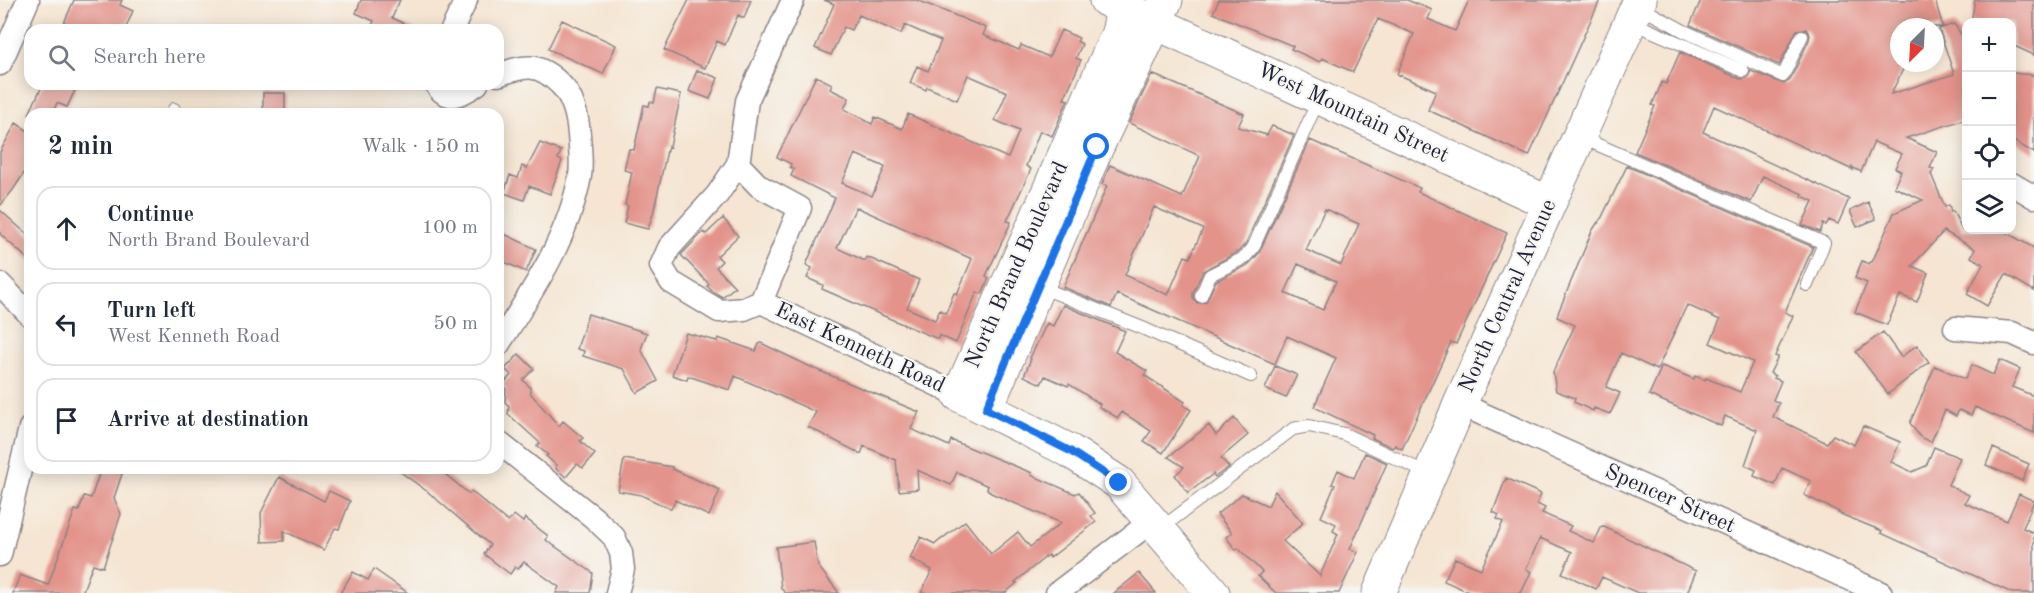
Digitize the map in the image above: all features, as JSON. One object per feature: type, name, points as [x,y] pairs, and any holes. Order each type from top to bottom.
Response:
[{"type":"street","points":[[0,64],[28,0]]},
{"type":"street","points":[[455,24],[466,0]]},
{"type":"street","points":[[738,164],[759,186],[800,208],[760,302],[744,309],[719,311],[671,282],[661,266],[669,248],[717,195],[738,164],[747,101],[793,0]]},
{"type":"street","name":"West Mountain Street","points":[[1118,3],[1161,11],[1319,97],[1550,203]]},
{"type":"street","name":"North Brand Boulevard","points":[[973,402],[1025,281],[1118,33],[1118,3]]},
{"type":"street","name":"North Central Avenue","points":[[1379,593],[1460,404],[1636,9]]},
{"type":"street","name":"North Brand Boulevard","points":[[1025,281],[1097,147],[1161,11]]},
{"type":"street","points":[[504,73],[519,67],[537,68],[550,74],[563,86],[575,110],[579,128],[580,153],[580,174],[569,214],[556,248],[535,287],[504,336]]},
{"type":"street","points":[[441,90],[450,95],[460,96],[468,90]]},
{"type":"street","points":[[2016,186],[2034,196]]},
{"type":"street","points":[[0,284],[24,309]]},
{"type":"street","name":"East Kenneth Road","points":[[760,302],[973,402]]},
{"type":"street","points":[[1955,328],[2012,333],[2034,343]]},
{"type":"street","points":[[973,402],[1070,451],[1119,483],[1213,593]]},
{"type":"street","name":"Spencer Street","points":[[1460,404],[1881,593]]},
{"type":"street","points":[[504,447],[594,518],[614,537],[621,553],[624,569],[617,593]]},
{"type":"street","points":[[0,555],[24,453]]},
{"type":"street","points":[[1057,593],[1155,526]]},
{"type":"lane","points":[[1636,9],[1783,76],[1802,36]]},
{"type":"lane","points":[[1636,9],[1743,71]]},
{"type":"lane","points":[[1201,296],[1210,274],[1244,258],[1253,248],[1319,97]]},
{"type":"lane","points":[[1579,137],[1824,243],[1807,285]]},
{"type":"lane","points":[[1025,281],[1140,327],[1251,376]]},
{"type":"lane","points":[[1155,526],[1293,429],[1309,426],[1344,434],[1430,474]]},
{"type":"building","points":[[74,0],[122,0],[120,5],[133,11],[128,24],[64,24]]},
{"type":"building","points":[[361,0],[400,0],[392,18],[404,24],[373,24],[374,21],[356,13]]},
{"type":"building","points":[[689,0],[751,0],[744,18],[738,15],[725,45],[717,41],[705,68],[664,50]]},
{"type":"building","points":[[824,0],[917,0],[986,28],[983,35],[1019,50],[1021,45],[1049,57],[1061,30],[1079,38],[1077,41],[1082,44],[1076,58],[1081,60],[1064,99],[1068,100],[1052,136],[1040,131],[1026,166],[1031,169],[1007,221],[1011,222],[986,276],[989,278],[982,294],[977,292],[956,343],[939,335],[938,339],[822,289],[823,285],[807,278],[812,268],[806,265],[835,198],[791,176],[794,169],[790,167],[791,164],[777,157],[816,76],[832,84],[830,89],[849,98],[844,109],[872,124],[875,117],[902,129],[908,114],[1008,158],[1019,131],[995,120],[1007,92],[968,75],[957,100],[927,87],[926,90],[910,83],[917,66],[928,71],[941,41],[905,25],[901,34],[859,15],[851,30],[844,27],[831,55],[815,48],[834,4]],"holes":[[[855,154],[885,167],[872,196],[842,183]],[[856,207],[972,259],[946,313],[940,310],[935,320],[907,308],[919,280],[867,257],[865,261],[837,248]]]},
{"type":"building","points":[[1219,0],[1407,0],[1432,10],[1428,19],[1455,31],[1469,0],[1600,0],[1529,156],[1428,110],[1436,91],[1397,74],[1414,34],[1378,19],[1353,72],[1322,58],[1320,62],[1291,49],[1293,46],[1213,13]]},
{"type":"building","points":[[1701,0],[1935,0],[1940,18],[1890,18],[1890,72],[1902,72],[1891,94],[1954,74],[1944,44],[1944,27],[1954,24],[1962,35],[1962,120],[1906,138],[1937,152],[1930,168],[1934,169],[1931,174],[1945,207],[1949,205],[1951,212],[1953,211],[1962,234],[2009,234],[2034,248],[2034,291],[2006,274],[1987,306],[1967,294],[1983,264],[1971,257],[1975,249],[1944,231],[1912,266],[1928,273],[1917,302],[1900,295],[1887,325],[1855,312],[1867,283],[1855,278],[1862,261],[1869,264],[1872,262],[1894,213],[1923,200],[1894,187],[1901,171],[1895,168],[1902,154],[1874,142],[1861,172],[1714,106],[1703,132],[1849,199],[1838,224],[1829,220],[1826,225],[1823,224],[1820,232],[1802,225],[1813,201],[1763,176],[1751,202],[1635,152],[1655,106],[1652,105],[1662,82],[1666,84],[1680,52],[1740,79],[1747,78],[1751,71],[1784,84],[1790,80],[1810,35],[1806,29],[1797,30],[1779,65],[1690,25]]},
{"type":"building","points":[[1975,0],[2034,0],[2034,55],[2016,47],[2016,18],[1972,18]]},
{"type":"building","points":[[562,20],[616,45],[603,74],[548,49]]},
{"type":"building","points":[[697,70],[718,78],[710,99],[689,91]]},
{"type":"building","points":[[2016,73],[2034,75],[2034,153],[2016,142]]},
{"type":"building","points":[[1152,74],[1244,114],[1238,127],[1267,135],[1272,126],[1294,135],[1246,243],[1239,251],[1203,271],[1193,293],[1193,298],[1197,303],[1206,302],[1216,281],[1248,265],[1259,253],[1310,140],[1420,188],[1418,192],[1507,233],[1456,344],[1451,342],[1402,449],[1395,445],[1393,448],[1372,438],[1373,435],[1314,407],[1336,358],[1287,336],[1275,364],[1117,294],[1111,307],[1063,287],[1107,186],[1102,184],[1110,165],[1182,197],[1200,156],[1129,123]],"holes":[[[1154,207],[1203,229],[1190,258],[1185,256],[1168,295],[1125,275]],[[1325,209],[1359,224],[1341,265],[1306,250]],[[1298,264],[1336,281],[1323,310],[1285,293]]]},
{"type":"building","points":[[657,89],[681,94],[670,147],[668,146],[648,229],[624,223],[628,206],[625,205],[632,172],[624,170],[629,149],[634,150],[644,105],[649,106],[650,102],[654,103]]},
{"type":"building","points":[[40,90],[75,90],[67,107],[57,103],[55,108],[32,108]]},
{"type":"building","points":[[263,93],[285,93],[285,108],[263,108]]},
{"type":"building","points":[[16,123],[24,128],[24,173],[0,206],[0,152]]},
{"type":"building","points":[[540,143],[561,151],[558,159],[562,161],[550,194],[529,186],[524,200],[504,193],[510,175],[518,178],[522,166],[527,168]]},
{"type":"building","points":[[1627,166],[1813,247],[1785,312],[1793,316],[1770,373],[1781,381],[1773,400],[1779,403],[1773,417],[1827,443],[1833,435],[1854,445],[1863,426],[1900,442],[1891,462],[1912,472],[1926,466],[1934,447],[1960,458],[1948,485],[1969,495],[1965,503],[2007,521],[2019,494],[2034,501],[2023,528],[2034,533],[2034,593],[2012,593],[1881,533],[1882,531],[1838,513],[1804,495],[1811,481],[1782,468],[1775,485],[1754,476],[1756,470],[1745,465],[1757,430],[1725,416],[1721,426],[1649,395],[1662,366],[1694,379],[1695,376],[1705,380],[1706,378],[1740,392],[1753,362],[1710,343],[1720,320],[1687,305],[1657,370],[1621,353],[1606,387],[1620,393],[1610,414],[1594,408],[1593,411],[1574,402],[1575,398],[1556,391],[1553,372],[1575,325],[1557,317],[1558,313],[1592,231],[1599,223]]},
{"type":"building","points":[[1868,202],[1876,219],[1857,227],[1850,211]]},
{"type":"building","points":[[0,210],[24,232],[24,256],[0,234]]},
{"type":"building","points":[[723,218],[738,236],[717,256],[722,261],[716,267],[735,287],[722,297],[707,286],[709,284],[681,255],[703,232],[706,234]]},
{"type":"building","points":[[504,234],[536,249],[526,272],[504,262]]},
{"type":"building","points":[[1063,305],[1125,331],[1115,352],[1147,371],[1144,375],[1185,402],[1183,405],[1191,410],[1163,453],[1144,441],[1151,431],[1122,412],[1118,418],[1069,384],[1068,386],[1045,376],[1041,384],[1024,376],[1047,323],[1053,326]]},
{"type":"building","points":[[588,314],[647,333],[641,349],[658,381],[637,393],[624,369],[583,356],[584,351],[577,349]]},
{"type":"building","points":[[1883,332],[1901,357],[1917,345],[1929,362],[1888,394],[1856,352]]},
{"type":"building","points":[[686,333],[717,341],[718,338],[756,351],[761,343],[815,369],[919,412],[911,429],[949,446],[951,440],[1032,473],[1031,475],[1075,494],[1079,492],[1095,513],[1091,516],[1096,522],[1050,558],[1048,555],[1005,593],[921,593],[932,570],[910,558],[921,537],[935,544],[965,521],[991,554],[1018,532],[1030,547],[1061,523],[991,493],[987,489],[988,486],[957,472],[951,485],[917,470],[918,489],[899,491],[896,460],[864,446],[861,454],[808,427],[816,412],[735,376],[730,390],[688,376],[687,380],[672,375]]},
{"type":"building","points":[[519,354],[534,369],[523,380],[530,387],[531,394],[559,426],[563,421],[583,438],[580,441],[595,454],[583,468],[577,464],[566,477],[556,469],[556,465],[546,456],[548,455],[537,446],[540,443],[508,414],[509,406],[505,402],[504,383],[511,375],[505,369]]},
{"type":"building","points":[[2000,360],[2020,369],[2012,387],[2034,396],[2034,433],[1975,407],[1971,415],[1959,410],[1956,416],[1945,410],[1931,442],[1920,437],[1910,423],[1935,366],[1965,379],[1972,365],[1993,375]]},
{"type":"building","points":[[1275,366],[1297,375],[1286,398],[1265,389]]},
{"type":"building","points":[[1234,418],[1248,435],[1221,458],[1229,467],[1215,477],[1213,474],[1188,493],[1175,475],[1184,467],[1168,457],[1209,425],[1216,435]]},
{"type":"building","points":[[1993,448],[2029,464],[2022,481],[1986,465]]},
{"type":"building","points":[[1365,453],[1387,463],[1350,549],[1358,552],[1339,593],[1276,593],[1258,576],[1262,572],[1238,548],[1236,550],[1226,537],[1232,533],[1217,514],[1242,494],[1268,506],[1275,491],[1303,523],[1283,541],[1320,576],[1338,534],[1333,531],[1336,524],[1321,517],[1335,485],[1332,484],[1338,470],[1354,478]]},
{"type":"building","points":[[624,459],[672,467],[672,469],[720,490],[709,516],[675,500],[671,509],[641,495],[618,491]]},
{"type":"building","points":[[99,474],[122,474],[114,498],[121,514],[103,567],[93,564],[82,593],[13,593],[20,575],[48,585],[75,510],[79,511],[84,496],[91,498]]},
{"type":"building","points":[[403,474],[445,474],[469,494],[471,491],[508,522],[514,515],[523,522],[525,518],[548,536],[546,540],[593,573],[590,593],[556,593],[559,587],[524,562],[518,569],[515,567],[510,574],[484,554],[490,545]]},
{"type":"building","points":[[279,477],[324,501],[329,491],[350,501],[339,529],[335,528],[324,550],[284,531],[284,541],[262,542],[261,513]]},
{"type":"building","points":[[1506,478],[1541,494],[1537,504],[1545,508],[1542,513],[1571,526],[1568,531],[1594,543],[1602,526],[1696,571],[1687,593],[1638,593],[1602,577],[1596,589],[1562,573],[1572,552],[1540,538],[1526,569],[1531,572],[1521,593],[1471,593],[1444,581],[1455,558],[1481,569],[1503,522],[1497,519],[1499,515],[1493,512]]},
{"type":"building","points":[[814,542],[818,566],[839,593],[785,593],[781,588],[776,547]]},
{"type":"building","points":[[374,569],[408,593],[340,593],[353,572],[368,580]]},
{"type":"building","points":[[1139,573],[1156,593],[1114,593]]},
{"type":"route","points":[[1097,147],[986,409],[1070,451],[1119,483]]}]
